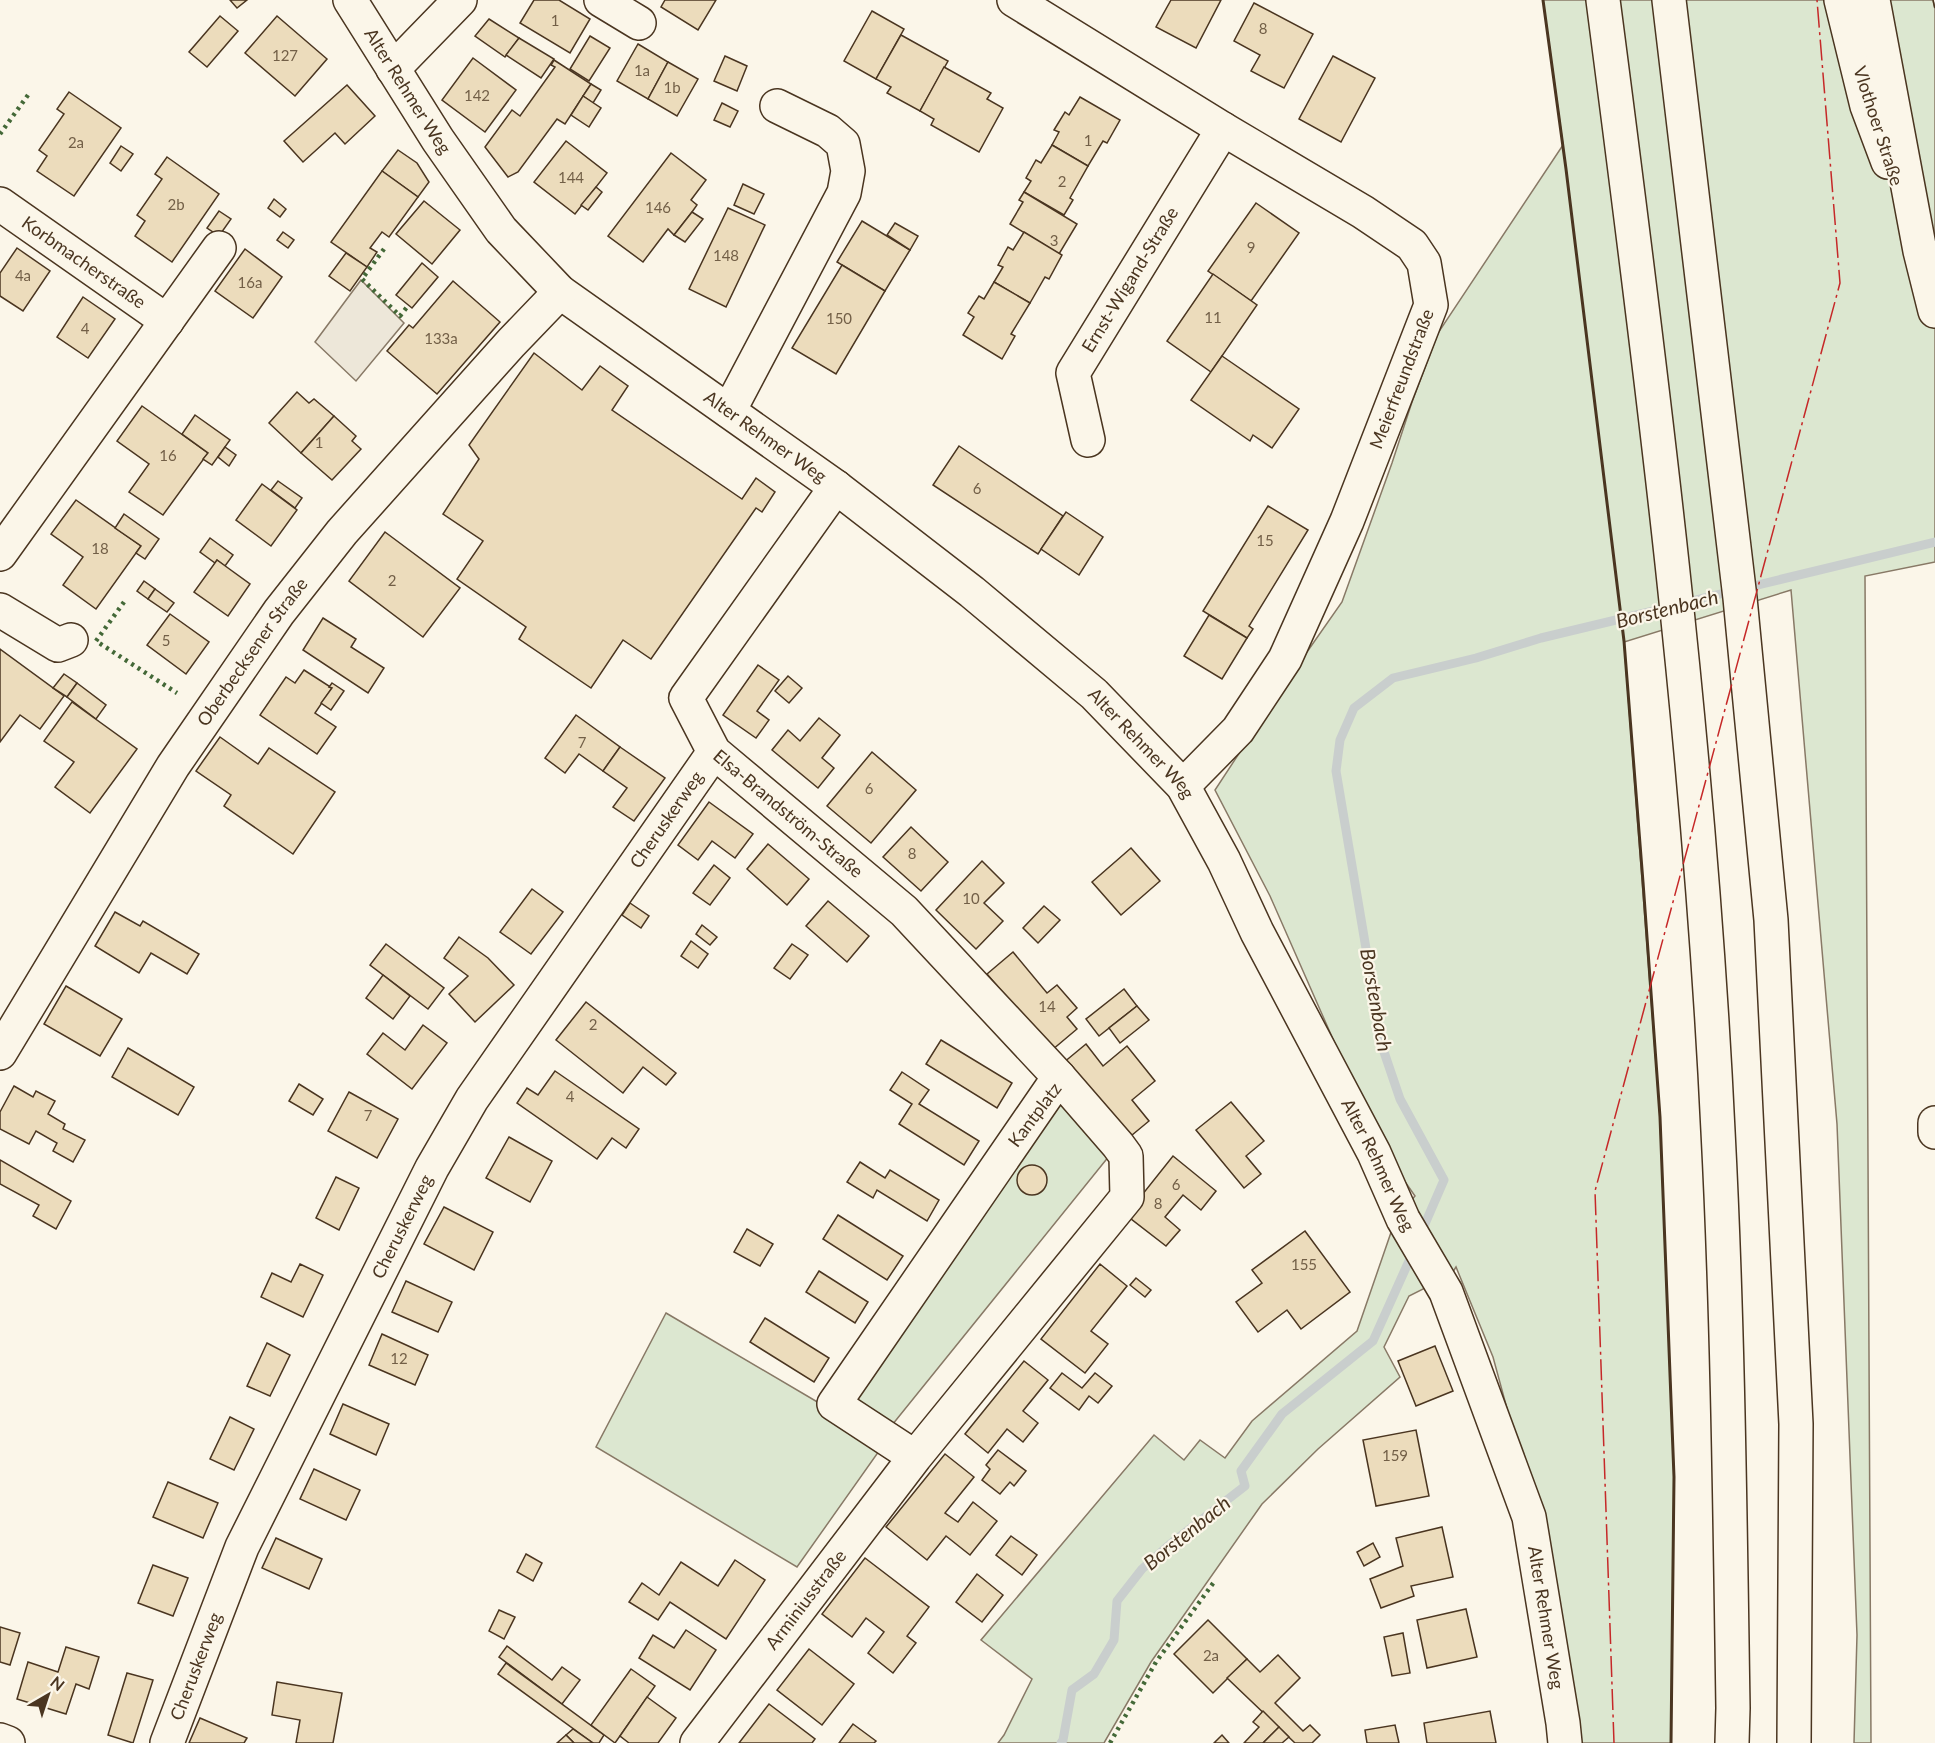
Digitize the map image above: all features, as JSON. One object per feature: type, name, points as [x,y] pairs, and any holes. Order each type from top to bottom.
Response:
[{"type":"main road","name":"Alter Rehmer Weg","points":[[351,0],[438,140],[501,230],[560,292],[836,487],[972,592],[1094,694],[1184,786],[1224,861],[1257,932],[1374,1153],[1402,1219],[1446,1292],[1529,1517],[1565,1743]]},
{"type":"main road","points":[[393,69],[460,0]]},
{"type":"main road","points":[[601,0],[639,23]]},
{"type":"main road","name":"Meierfreundstraße","points":[[1014,0],[1363,212],[1412,245],[1424,263],[1431,305],[1347,521],[1285,659],[1238,730],[1184,786]]},
{"type":"main road","points":[[1603,0],[1643,309],[1676,601],[1700,859],[1718,1130],[1728,1409],[1732,1743]]},
{"type":"main road","points":[[1669,0],[1739,587],[1771,920],[1796,1424],[1794,1743]]},
{"type":"main road","name":"Vlothoer Straße","points":[[1841,0],[1867,106],[1920,251]]},
{"type":"main road","name":"Vlothoer Straße","points":[[1873,0],[1920,251],[1935,311]]},
{"type":"main road","points":[[729,411],[844,193],[848,171],[843,144],[828,131],[777,106]]},
{"type":"main road","name":"Ernst-Wigand-Straße","points":[[1088,440],[1073,373],[1223,129]]},
{"type":"main road","name":"Korbmacherstraße","points":[[0,204],[167,321]]},
{"type":"main road","points":[[0,554],[219,248]]},
{"type":"main road","name":"Oberbecksener Straße","points":[[0,1053],[173,766],[279,612],[342,532],[503,351],[560,292]]},
{"type":"main road","name":"Elsa-Brandström-Straße","points":[[836,487],[687,698],[714,752],[904,911],[1059,1077]]},
{"type":"main road","points":[[0,610],[58,645],[71,640]]},
{"type":"main road","name":"Cheruskerweg","points":[[167,1743],[242,1547],[432,1168],[472,1099],[714,752]]},
{"type":"main road","name":"Kantplatz","points":[[1059,1077],[1126,1156],[1127,1197],[915,1457],[834,1404],[1059,1077]]},
{"type":"main road","points":[[1935,1123],[1935,1132]]},
{"type":"main road","name":"Arminiusstraße","points":[[697,1743],[915,1457]]},
{"type":"main road","points":[[0,1740],[8,1743]]},
{"type":"green space","points":[[1543,0],[1933,0],[1935,9],[1935,562],[1865,576],[1871,1743],[1854,1743],[1857,1635],[1837,1124],[1791,590],[1624,642],[1660,1117],[1674,1477],[1671,1743],[1576,1743],[1537,1519],[1493,1357],[1456,1267],[1451,1275],[1409,1296],[1384,1347],[1400,1377],[1318,1449],[1262,1504],[1151,1662],[1104,1743],[998,1743],[1032,1679],[981,1640],[1154,1435],[1184,1460],[1200,1440],[1225,1458],[1252,1421],[1357,1331],[1396,1218],[1415,1196],[1380,1146],[1270,896],[1215,790],[1342,602],[1438,333],[1563,145]]},
{"type":"green space","points":[[1059,1078],[1118,1145],[884,1435],[835,1404]]},
{"type":"green space","points":[[666,1313],[831,1410],[884,1444],[797,1567],[596,1447]]},
{"type":"shaded area","points":[[361,280],[404,323],[356,381],[315,342]]},
{"type":"building","points":[[230,0],[247,0],[237,8]]},
{"type":"building","points":[[534,0],[559,0],[590,19],[570,53],[520,23]]},
{"type":"building","points":[[665,0],[716,0],[698,30],[661,7]]},
{"type":"building","points":[[1171,0],[1221,0],[1196,48],[1156,27]]},
{"type":"building","points":[[1254,3],[1313,34],[1284,88],[1251,71],[1260,55],[1234,41]]},
{"type":"building","points":[[872,11],[904,29],[876,79],[844,61]]},
{"type":"building","points":[[220,16],[238,31],[207,67],[189,52]]},
{"type":"building","points":[[277,16],[327,59],[295,96],[245,53]]},
{"type":"building","points":[[489,19],[519,38],[505,57],[475,36]]},
{"type":"building","points":[[901,35],[948,61],[920,111],[887,93],[891,87],[876,79]]},
{"type":"building","points":[[590,36],[610,48],[589,81],[570,69]]},
{"type":"building","points":[[519,38],[554,59],[541,78],[506,55]]},
{"type":"building","points":[[638,44],[668,62],[648,99],[617,81]]},
{"type":"building","points":[[725,56],[747,66],[737,91],[714,81]]},
{"type":"building","points":[[1333,56],[1375,78],[1341,142],[1299,119]]},
{"type":"building","points":[[473,58],[516,90],[485,132],[442,100]]},
{"type":"building","points":[[554,60],[591,84],[565,124],[557,119],[518,172],[508,177],[485,147],[512,110],[520,116],[555,67],[551,65]]},
{"type":"building","points":[[668,62],[698,79],[677,116],[648,99]]},
{"type":"building","points":[[944,67],[991,93],[987,99],[1003,108],[979,152],[931,125],[934,119],[920,111]]},
{"type":"building","points":[[591,84],[601,90],[593,103],[583,96]]},
{"type":"building","points":[[347,85],[375,116],[345,144],[335,133],[303,162],[284,141]]},
{"type":"building","points":[[69,92],[121,128],[74,196],[37,171],[47,156],[39,150],[64,114],[57,109]]},
{"type":"building","points":[[583,96],[601,108],[589,127],[571,115]]},
{"type":"building","points":[[1080,97],[1120,120],[1107,143],[1103,141],[1088,166],[1052,145],[1059,132],[1054,130],[1065,112],[1069,115]]},
{"type":"building","points":[[722,103],[738,111],[730,127],[714,120]]},
{"type":"building","points":[[566,141],[607,173],[575,214],[534,182]]},
{"type":"building","points":[[1052,145],[1088,166],[1070,198],[1073,200],[1064,215],[1024,192],[1031,181],[1026,178],[1036,160],[1041,163]]},
{"type":"building","points":[[121,146],[133,154],[121,171],[110,163]]},
{"type":"building","points":[[398,150],[417,163],[429,182],[418,197],[382,171]]},
{"type":"building","points":[[671,153],[706,180],[691,200],[697,205],[692,212],[674,235],[668,229],[643,262],[608,236]]},
{"type":"building","points":[[167,157],[219,194],[172,262],[135,236],[145,221],[137,215],[162,179],[155,174]]},
{"type":"building","points":[[382,171],[418,197],[389,237],[382,232],[370,248],[377,252],[367,267],[331,242]]},
{"type":"building","points":[[743,184],[764,194],[754,214],[734,205]]},
{"type":"building","points":[[596,187],[602,192],[588,210],[581,205]]},
{"type":"building","points":[[1024,192],[1077,224],[1059,254],[1010,224],[1023,202],[1019,200]]},
{"type":"building","points":[[274,199],[286,209],[280,217],[268,208]]},
{"type":"building","points":[[424,201],[460,230],[432,264],[396,234]]},
{"type":"building","points":[[1256,203],[1299,233],[1251,301],[1208,271]]},
{"type":"building","points":[[728,208],[765,225],[726,307],[689,289]]},
{"type":"building","points":[[219,211],[231,219],[219,236],[207,228]]},
{"type":"building","points":[[692,212],[703,219],[685,242],[674,235]]},
{"type":"building","points":[[862,221],[910,250],[885,291],[837,262]]},
{"type":"building","points":[[895,223],[918,236],[910,250],[887,235]]},
{"type":"building","points":[[283,232],[294,240],[288,248],[277,240]]},
{"type":"building","points":[[1024,232],[1062,255],[1049,279],[1045,277],[1030,303],[994,282],[1003,267],[998,265],[1008,247],[1013,250]]},
{"type":"building","points":[[17,248],[50,271],[23,311],[0,296],[0,273]]},
{"type":"building","points":[[245,249],[282,277],[253,318],[215,291]]},
{"type":"building","points":[[346,253],[367,267],[350,291],[329,276]]},
{"type":"building","points":[[422,263],[438,277],[412,308],[396,295]]},
{"type":"building","points":[[842,265],[885,291],[836,374],[792,348]]},
{"type":"building","points":[[1213,274],[1257,305],[1211,372],[1167,341]]},
{"type":"building","points":[[453,281],[500,322],[437,394],[387,351],[409,325],[413,328]]},
{"type":"building","points":[[994,282],[1030,303],[1011,334],[1015,336],[1002,359],[963,335],[974,317],[968,313],[979,296],[984,299]]},
{"type":"building","points":[[83,297],[115,319],[88,358],[57,337]]},
{"type":"building","points":[[534,353],[582,390],[600,366],[628,386],[612,410],[742,499],[756,478],[775,492],[762,512],[756,508],[651,659],[623,640],[591,688],[519,639],[526,627],[457,579],[483,541],[443,514],[479,459],[469,445]]},
{"type":"building","points":[[1222,356],[1299,409],[1272,448],[1253,435],[1250,441],[1191,400]]},
{"type":"building","points":[[297,392],[309,403],[314,399],[334,416],[301,453],[269,423]]},
{"type":"building","points":[[142,406],[208,453],[163,515],[129,492],[149,464],[117,441]]},
{"type":"building","points":[[195,415],[230,440],[212,465],[203,459],[208,453],[182,434]]},
{"type":"building","points":[[334,416],[356,436],[352,441],[361,449],[332,480],[301,453]]},
{"type":"building","points":[[959,446],[1063,516],[1038,554],[933,485]]},
{"type":"building","points":[[225,447],[236,455],[229,466],[218,457]]},
{"type":"building","points":[[278,481],[302,498],[295,508],[271,490]]},
{"type":"building","points":[[262,484],[297,510],[271,546],[236,520]]},
{"type":"building","points":[[76,500],[141,546],[96,609],[63,585],[83,557],[51,534]]},
{"type":"building","points":[[1268,506],[1308,530],[1249,626],[1253,629],[1247,638],[1203,611]]},
{"type":"building","points":[[1066,512],[1103,537],[1079,575],[1041,549]]},
{"type":"building","points":[[124,514],[159,539],[145,559],[136,553],[141,546],[115,528]]},
{"type":"building","points":[[385,532],[460,588],[423,637],[349,581]]},
{"type":"building","points":[[210,538],[233,555],[225,566],[217,560],[215,563],[200,552]]},
{"type":"building","points":[[217,560],[250,584],[228,616],[194,592]]},
{"type":"building","points":[[144,581],[155,589],[148,599],[137,591]]},
{"type":"building","points":[[155,589],[174,603],[167,612],[148,599]]},
{"type":"building","points":[[170,614],[209,642],[186,674],[147,645]]},
{"type":"building","points":[[1209,615],[1247,638],[1222,679],[1184,656]]},
{"type":"building","points":[[323,618],[356,639],[351,647],[384,668],[368,693],[303,650]]},
{"type":"building","points":[[0,649],[64,696],[40,729],[20,715],[0,742]]},
{"type":"building","points":[[758,665],[779,680],[757,711],[769,720],[756,738],[723,715]]},
{"type":"building","points":[[304,670],[332,688],[315,713],[336,727],[317,754],[260,715],[286,677],[295,683]]},
{"type":"building","points":[[64,674],[77,683],[67,697],[53,688]]},
{"type":"building","points":[[788,676],[802,688],[789,703],[775,691]]},
{"type":"building","points":[[77,683],[106,705],[96,719],[67,697]]},
{"type":"building","points":[[332,683],[344,691],[331,710],[321,703],[332,688],[329,687]]},
{"type":"building","points":[[72,702],[137,749],[90,813],[55,787],[74,762],[44,741]]},
{"type":"building","points":[[576,715],[620,747],[603,771],[579,754],[565,773],[545,758]]},
{"type":"building","points":[[819,718],[840,735],[822,758],[834,768],[818,788],[772,750],[788,730],[800,741]]},
{"type":"building","points":[[220,737],[258,764],[269,748],[335,792],[293,854],[224,806],[231,795],[196,771]]},
{"type":"building","points":[[620,747],[665,778],[634,821],[613,807],[627,788],[603,771]]},
{"type":"building","points":[[872,752],[916,790],[871,843],[827,806]]},
{"type":"building","points":[[709,802],[753,834],[735,858],[712,841],[698,860],[678,845]]},
{"type":"building","points":[[911,827],[948,862],[921,891],[883,857]]},
{"type":"building","points":[[768,844],[809,879],[787,905],[747,869]]},
{"type":"building","points":[[1131,848],[1160,881],[1121,915],[1092,882]]},
{"type":"building","points":[[982,861],[1004,883],[984,903],[1003,921],[976,949],[936,910]]},
{"type":"building","points":[[714,865],[730,878],[710,905],[693,893]]},
{"type":"building","points":[[532,889],[563,912],[531,954],[500,932]]},
{"type":"building","points":[[828,901],[869,936],[847,962],[806,926]]},
{"type":"building","points":[[630,903],[649,916],[641,928],[622,915]]},
{"type":"building","points":[[1044,906],[1060,920],[1038,943],[1023,928]]},
{"type":"building","points":[[115,912],[140,926],[143,921],[199,954],[187,974],[151,953],[139,973],[95,946]]},
{"type":"building","points":[[702,925],[717,937],[710,945],[696,934]]},
{"type":"building","points":[[459,937],[488,958],[514,985],[475,1022],[449,994],[468,976],[444,958]]},
{"type":"building","points":[[691,941],[708,954],[698,968],[681,956]]},
{"type":"building","points":[[386,944],[444,988],[428,1009],[370,965]]},
{"type":"building","points":[[792,944],[808,955],[790,979],[774,968]]},
{"type":"building","points":[[1013,952],[1047,993],[1057,985],[1077,1008],[1067,1017],[1077,1029],[1052,1050],[987,974]]},
{"type":"building","points":[[383,975],[410,996],[393,1019],[366,998]]},
{"type":"building","points":[[66,986],[122,1019],[100,1056],[44,1024]]},
{"type":"building","points":[[1124,989],[1137,1006],[1099,1036],[1086,1019]]},
{"type":"building","points":[[586,1002],[676,1073],[666,1085],[643,1067],[623,1093],[556,1040]]},
{"type":"building","points":[[1137,1006],[1149,1020],[1120,1043],[1109,1028]]},
{"type":"building","points":[[423,1025],[447,1043],[412,1089],[367,1054],[383,1033],[405,1050]]},
{"type":"building","points":[[941,1040],[1012,1083],[997,1108],[926,1064]]},
{"type":"building","points":[[1086,1044],[1103,1066],[1127,1046],[1155,1081],[1132,1100],[1149,1121],[1126,1140],[1063,1063]]},
{"type":"building","points":[[128,1048],[194,1087],[178,1115],[112,1077]]},
{"type":"building","points":[[555,1071],[639,1129],[626,1148],[612,1138],[597,1159],[517,1103],[527,1088],[538,1095]]},
{"type":"building","points":[[902,1072],[929,1090],[919,1104],[979,1141],[964,1165],[899,1124],[912,1104],[890,1090]]},
{"type":"building","points":[[299,1084],[323,1099],[313,1115],[289,1101]]},
{"type":"building","points":[[14,1086],[33,1097],[36,1091],[55,1101],[48,1114],[65,1124],[63,1129],[85,1140],[73,1162],[53,1151],[57,1143],[36,1131],[29,1144],[0,1129],[0,1112]]},
{"type":"building","points":[[349,1092],[398,1119],[377,1158],[328,1131]]},
{"type":"building","points":[[1231,1102],[1264,1141],[1246,1156],[1261,1174],[1244,1188],[1196,1130]]},
{"type":"building","points":[[509,1137],[552,1161],[530,1202],[486,1178]]},
{"type":"building","points":[[1173,1156],[1216,1191],[1201,1210],[1183,1195],[1165,1217],[1180,1230],[1166,1246],[1126,1215]]},
{"type":"building","points":[[0,1160],[71,1201],[56,1229],[33,1216],[39,1205],[0,1184]]},
{"type":"building","points":[[860,1162],[885,1178],[890,1170],[939,1200],[927,1221],[877,1190],[873,1198],[847,1182]]},
{"type":"building","points":[[1032,1165],[1038,1166],[1046,1174],[1046,1186],[1038,1194],[1032,1195],[1026,1194],[1018,1186],[1017,1180],[1018,1174],[1026,1166]]},
{"type":"building","points":[[336,1177],[359,1188],[339,1230],[316,1218]]},
{"type":"building","points":[[444,1207],[493,1232],[474,1270],[424,1244]]},
{"type":"building","points":[[838,1215],[903,1256],[887,1280],[823,1239]]},
{"type":"building","points":[[747,1229],[773,1244],[760,1266],[734,1252]]},
{"type":"building","points":[[1305,1231],[1350,1292],[1301,1329],[1287,1310],[1258,1332],[1236,1302],[1262,1283],[1252,1270]]},
{"type":"building","points":[[300,1264],[323,1275],[303,1317],[261,1297],[272,1273],[291,1282]]},
{"type":"building","points":[[1100,1264],[1127,1286],[1091,1331],[1108,1344],[1085,1373],[1041,1339]]},
{"type":"building","points":[[819,1271],[868,1302],[855,1323],[806,1292]]},
{"type":"building","points":[[1136,1278],[1151,1290],[1145,1297],[1130,1285]]},
{"type":"building","points":[[406,1281],[452,1302],[438,1332],[392,1312]]},
{"type":"building","points":[[765,1318],[829,1358],[814,1382],[750,1342]]},
{"type":"building","points":[[382,1334],[428,1355],[415,1385],[369,1365]]},
{"type":"building","points":[[267,1343],[290,1355],[270,1396],[247,1386]]},
{"type":"building","points":[[1435,1346],[1453,1391],[1416,1406],[1398,1361]]},
{"type":"building","points":[[1024,1361],[1048,1380],[1023,1411],[1038,1423],[1023,1442],[1007,1429],[988,1453],[965,1434]]},
{"type":"building","points":[[1062,1373],[1082,1388],[1095,1373],[1112,1386],[1098,1403],[1089,1396],[1079,1410],[1050,1388]]},
{"type":"building","points":[[343,1404],[389,1424],[376,1455],[330,1434]]},
{"type":"building","points":[[230,1417],[254,1429],[234,1470],[210,1459]]},
{"type":"building","points":[[1416,1430],[1429,1496],[1376,1506],[1363,1440]]},
{"type":"building","points":[[998,1450],[1026,1471],[1014,1486],[1010,1482],[1000,1494],[982,1480],[990,1469],[986,1465]]},
{"type":"building","points":[[945,1454],[974,1477],[945,1513],[958,1522],[973,1502],[997,1521],[970,1555],[946,1536],[927,1560],[886,1527]]},
{"type":"building","points":[[314,1469],[360,1490],[346,1520],[300,1499]]},
{"type":"building","points":[[168,1482],[218,1503],[203,1538],[153,1517]]},
{"type":"building","points":[[1442,1527],[1453,1577],[1411,1586],[1414,1596],[1381,1608],[1370,1579],[1403,1566],[1396,1538]]},
{"type":"building","points":[[1011,1536],[1037,1555],[1022,1575],[996,1555]]},
{"type":"building","points":[[276,1538],[322,1559],[309,1589],[262,1568]]},
{"type":"building","points":[[1373,1543],[1380,1557],[1364,1566],[1357,1552]]},
{"type":"building","points":[[526,1554],[542,1563],[533,1581],[517,1572]]},
{"type":"building","points":[[865,1558],[929,1607],[907,1636],[916,1643],[893,1673],[868,1653],[884,1632],[866,1618],[852,1637],[822,1614]]},
{"type":"building","points":[[735,1560],[765,1580],[726,1639],[670,1602],[658,1620],[629,1602],[642,1583],[659,1595],[681,1562],[718,1586]]},
{"type":"building","points":[[153,1565],[188,1578],[173,1616],[138,1603]]},
{"type":"building","points":[[977,1574],[1003,1595],[982,1622],[956,1602]]},
{"type":"building","points":[[1466,1609],[1477,1657],[1427,1668],[1417,1620]]},
{"type":"building","points":[[499,1610],[515,1617],[504,1639],[489,1631]]},
{"type":"building","points":[[1208,1620],[1247,1659],[1213,1693],[1174,1654]]},
{"type":"building","points":[[0,1627],[20,1633],[10,1665],[0,1662]]},
{"type":"building","points":[[686,1630],[716,1650],[690,1690],[639,1658],[653,1635],[674,1648]]},
{"type":"building","points":[[1403,1633],[1410,1673],[1392,1676],[1384,1637]]},
{"type":"building","points":[[507,1646],[552,1680],[562,1667],[580,1680],[562,1704],[499,1657]]},
{"type":"building","points":[[66,1647],[99,1657],[89,1689],[76,1684],[66,1714],[17,1699],[28,1662],[58,1672]]},
{"type":"building","points":[[809,1649],[854,1684],[822,1725],[777,1690]]},
{"type":"building","points":[[1278,1655],[1300,1678],[1275,1703],[1303,1731],[1310,1725],[1320,1735],[1312,1743],[1295,1743],[1227,1678],[1247,1659],[1260,1672]]},
{"type":"building","points":[[506,1663],[604,1735],[599,1743],[593,1743],[498,1674]]},
{"type":"building","points":[[631,1669],[655,1686],[615,1743],[591,1725]]},
{"type":"building","points":[[127,1673],[153,1680],[133,1743],[108,1735]]},
{"type":"building","points":[[277,1682],[342,1693],[333,1743],[296,1743],[300,1720],[272,1715]]},
{"type":"building","points":[[647,1697],[676,1718],[658,1743],[629,1743],[620,1736]]},
{"type":"building","points":[[769,1704],[815,1739],[812,1743],[739,1743]]},
{"type":"building","points":[[1263,1711],[1279,1727],[1263,1743],[1244,1743],[1259,1727],[1253,1722]]},
{"type":"building","points":[[1490,1711],[1496,1743],[1427,1743],[1424,1723]]},
{"type":"building","points":[[200,1718],[247,1738],[244,1743],[189,1743]]},
{"type":"building","points":[[853,1724],[876,1741],[874,1743],[839,1743]]},
{"type":"building","points":[[1395,1725],[1399,1743],[1367,1743],[1365,1730]]},
{"type":"building","points":[[1279,1727],[1289,1737],[1282,1743],[1263,1743]]},
{"type":"building","points":[[573,1729],[593,1743],[574,1743],[566,1735]]},
{"type":"building","points":[[566,1735],[574,1743],[557,1743]]},
{"type":"building","points":[[1222,1735],[1229,1743],[1214,1743]]},
{"type":"waterway","name":"Borstenbach","points":[[1683,603],[1935,542]]},
{"type":"waterway","name":"Borstenbach","points":[[1421,1233],[1444,1180],[1400,1099],[1383,1049],[1336,771],[1340,740],[1354,708],[1393,678],[1476,658],[1541,638],[1670,607]]},
{"type":"waterway","name":"Borstenbach","points":[[1061,1743],[1072,1690],[1094,1674],[1114,1640],[1117,1601],[1142,1569],[1245,1486],[1241,1471],[1282,1414],[1373,1341],[1413,1252]]},
{"type":"hedge","points":[[0,134],[28,95]]},
{"type":"hedge","points":[[384,249],[362,279],[400,316],[407,307]]},
{"type":"hedge","points":[[124,602],[96,641],[177,693]]},
{"type":"hedge","points":[[1110,1743],[1156,1662],[1214,1582]]},
{"type":"fence","points":[[1933,0],[1935,9]]},
{"type":"wall","points":[[1543,0],[1624,641],[1643,882],[1660,1117],[1674,1477],[1671,1743]]},
{"type":"power","points":[[1614,1743],[1595,1191],[1840,283],[1817,0]]}]
